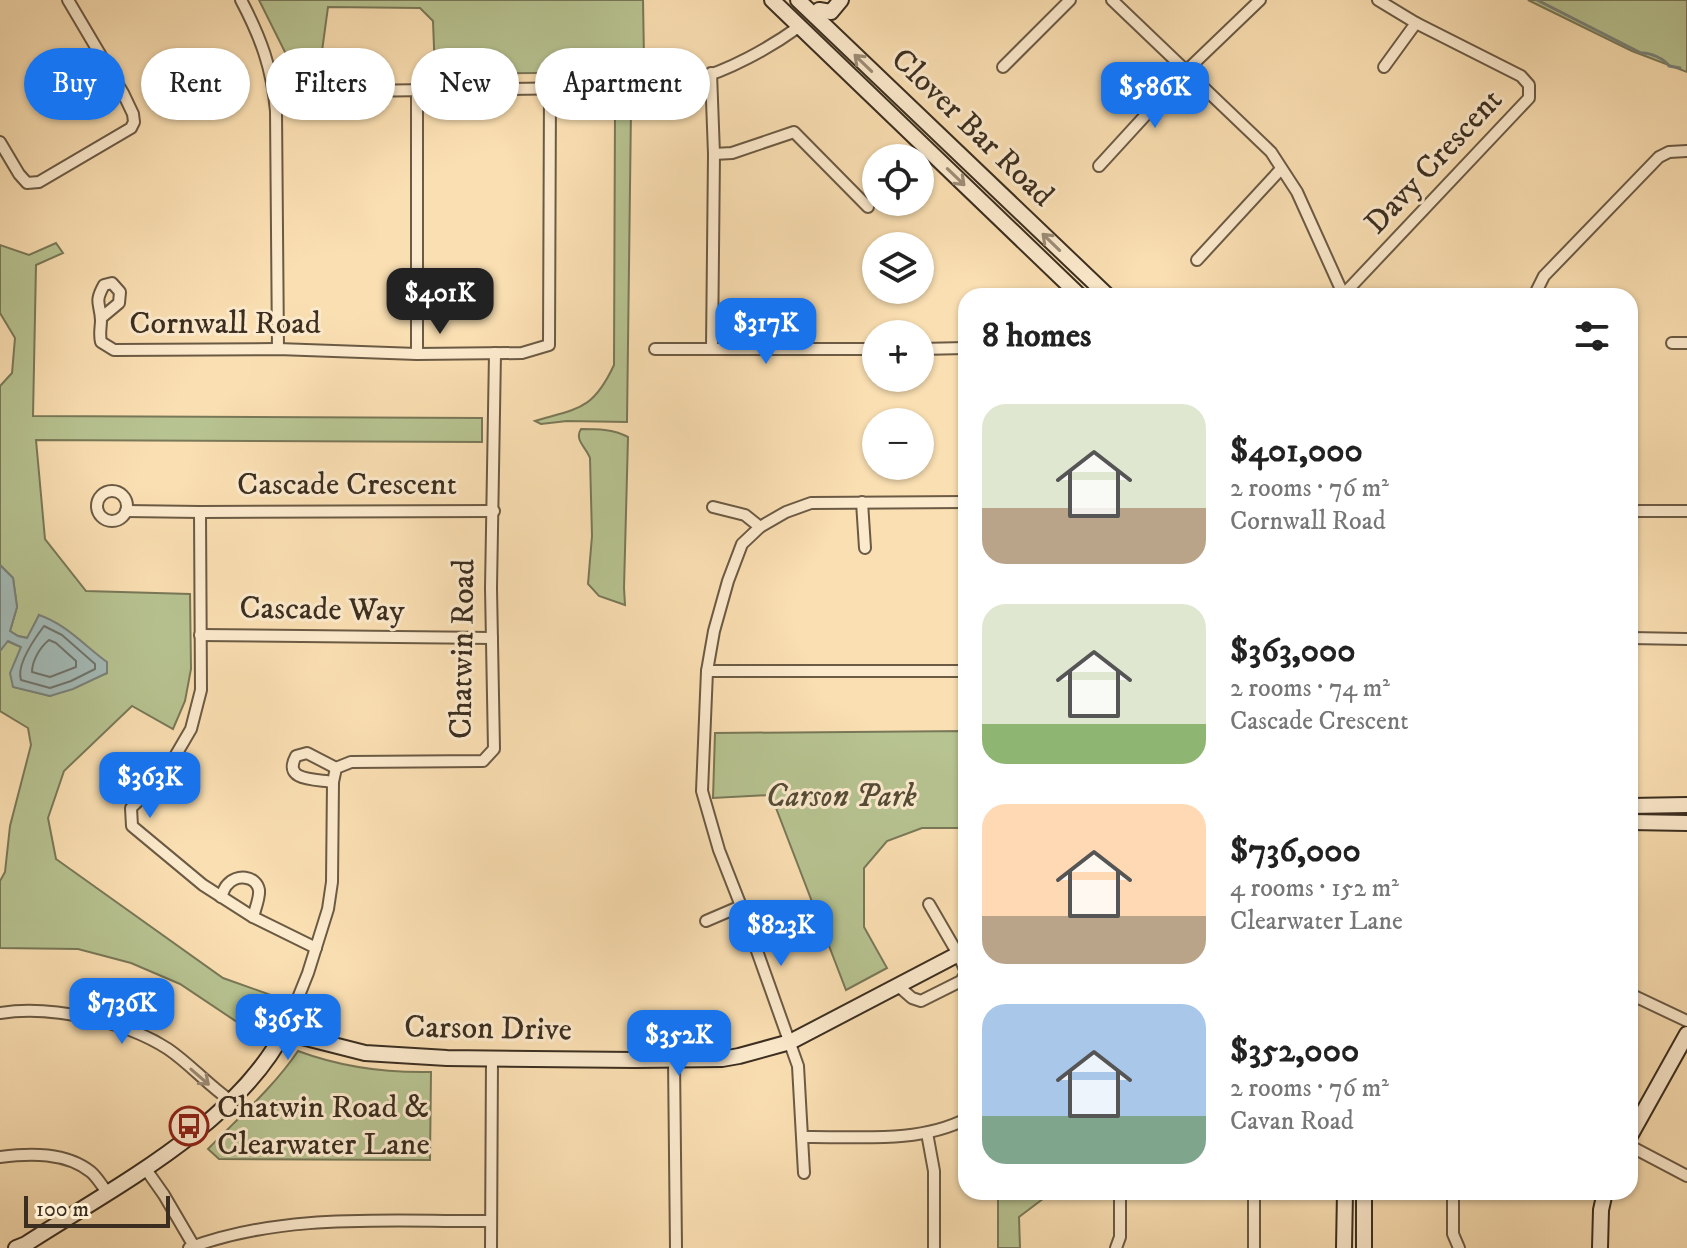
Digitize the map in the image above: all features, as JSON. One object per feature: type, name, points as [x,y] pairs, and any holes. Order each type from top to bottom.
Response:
[{"type":"street","points":[[0,142],[27,183],[39,182],[131,128],[134,122],[123,93],[68,0]]},
{"type":"street","points":[[241,0],[266,56]]},
{"type":"street","name":"Clover Bar Road","points":[[772,0],[1072,288]]},
{"type":"street","name":"Clover Bar Road","points":[[798,0],[818,8],[1100,288]]},
{"type":"street","points":[[712,349],[714,154],[711,73],[739,62],[786,36],[818,8],[831,12],[841,0]]},
{"type":"street","points":[[1003,67],[1070,0]]},
{"type":"street","points":[[1112,0],[1271,152],[1297,192],[1339,288]]},
{"type":"street","points":[[1099,166],[1186,71],[1260,0]]},
{"type":"street","name":"Davy Crescent","points":[[1351,288],[1529,98],[1529,85],[1521,76],[1416,23],[1378,0]]},
{"type":"street","points":[[1384,67],[1416,23]]},
{"type":"street","points":[[276,120],[278,349]]},
{"type":"street","points":[[417,120],[417,354]]},
{"type":"street","name":"Cornwall Road","points":[[101,318],[101,342],[114,350],[522,353],[549,345],[550,120]]},
{"type":"street","points":[[714,154],[732,153],[794,132],[862,201]]},
{"type":"street","points":[[1538,288],[1544,276],[1659,157],[1669,152],[1687,151]]},
{"type":"street","points":[[1197,260],[1281,169]]},
{"type":"street","points":[[1672,343],[1687,343]]},
{"type":"street","points":[[934,349],[958,348]]},
{"type":"street","points":[[655,349],[862,349]]},
{"type":"street","name":"Chatwin Road","points":[[336,768],[351,762],[483,761],[494,749],[495,353]]},
{"type":"street","points":[[862,502],[865,548]]},
{"type":"street","points":[[804,1173],[798,1066],[719,850],[702,791],[707,671],[714,631],[742,544],[760,527],[786,512],[811,503],[958,502]]},
{"type":"street","points":[[713,507],[745,515],[760,527]]},
{"type":"street","name":"Cascade Crescent","points":[[126,511],[494,511]]},
{"type":"street","points":[[1638,511],[1687,511]]},
{"type":"street","name":"Cascade Crescent","points":[[200,512],[201,690],[191,729],[163,777],[131,808],[132,826],[221,897],[253,917],[316,948]]},
{"type":"street","name":"Cascade Way","points":[[200,635],[492,638]]},
{"type":"street","points":[[1638,638],[1687,639]]},
{"type":"street","points":[[707,671],[958,671]]},
{"type":"street","points":[[21,1247],[197,1132],[231,1101],[263,1065],[286,1028],[316,948],[328,909],[332,882],[333,782],[336,768],[307,753],[296,756],[292,767],[295,774],[301,778],[333,782]]},
{"type":"street","points":[[1638,806],[1687,805]]},
{"type":"street","points":[[1638,822],[1687,823]]},
{"type":"street","points":[[221,897],[228,883],[238,877],[250,878],[259,893],[253,917]]},
{"type":"street","points":[[929,904],[958,946]]},
{"type":"street","points":[[706,921],[741,906]]},
{"type":"street","name":"Carson Drive","points":[[286,1028],[298,1036],[365,1053],[447,1058],[722,1059],[790,1042],[958,954]]},
{"type":"street","points":[[897,985],[912,998],[921,1001],[958,982]]},
{"type":"street","points":[[1638,998],[1687,1021]]},
{"type":"street","points":[[0,1013],[43,1011],[96,1019],[148,1037],[231,1101]]},
{"type":"street","points":[[1638,1123],[1687,1034]]},
{"type":"street","points":[[491,1248],[492,1058]]},
{"type":"street","points":[[674,1059],[676,1248]]},
{"type":"street","points":[[803,1137],[908,1136],[958,1122]]},
{"type":"street","points":[[927,1133],[934,1171],[934,1248]]},
{"type":"street","points":[[1638,1142],[1687,1176]]},
{"type":"street","points":[[0,1157],[49,1155],[77,1164],[93,1173],[107,1192]]},
{"type":"street","points":[[145,1168],[193,1247],[245,1231],[301,1222],[491,1221]]},
{"type":"street","points":[[1116,1248],[1120,1237],[1120,1200]]},
{"type":"street","points":[[1254,1200],[1254,1248]]},
{"type":"street","points":[[1344,1248],[1345,1200]]},
{"type":"street","points":[[1364,1200],[1364,1248]]},
{"type":"street","points":[[1453,1200],[1453,1234],[1459,1248]]},
{"type":"street","points":[[1600,1248],[1603,1200]]},
{"type":"green space","points":[[259,0],[643,0],[644,48],[535,48],[535,73],[519,73],[519,48],[434,48],[433,21],[420,8],[328,7],[322,48],[283,48]]},
{"type":"green space","points":[[1528,0],[1687,0],[1687,72],[1632,51]]},
{"type":"green space","points":[[615,120],[631,120],[627,422],[541,424],[535,421],[583,405],[599,391],[614,365]]},
{"type":"green space","points":[[56,243],[63,253],[36,265],[33,416],[482,418],[482,442],[36,440],[45,539],[86,591],[190,594],[191,669],[185,701],[173,729],[132,706],[64,771],[48,818],[56,859],[223,978],[285,1000],[255,1041],[243,1026],[180,984],[131,963],[78,949],[0,948],[0,881],[5,872],[10,826],[31,745],[28,728],[0,711],[0,651],[7,641],[21,647],[14,687],[50,696],[107,673],[107,663],[39,615],[28,638],[10,631],[17,607],[13,578],[0,565],[0,386],[12,373],[15,338],[0,313],[0,245],[29,255]]},
{"type":"green space","points":[[581,429],[611,431],[628,437],[625,605],[599,596],[588,584],[592,536],[590,458],[580,440]]},
{"type":"green space","name":"Carson Park","points":[[958,731],[958,828],[922,828],[887,841],[864,868],[864,927],[887,968],[846,990],[771,795],[713,798],[715,733]]},
{"type":"green space","points":[[298,1051],[363,1068],[431,1072],[430,1160],[219,1159],[208,1149],[267,1090]]},
{"type":"green space","points":[[998,1200],[1041,1200],[1019,1217],[1020,1248],[998,1248]]},
{"type":"water","points":[[0,565],[13,578],[17,607],[10,631],[27,638],[39,615],[49,619],[107,662],[107,673],[50,696],[13,687],[10,673],[21,647],[8,641],[0,651]]},
{"type":"waterway","points":[[1537,0],[1641,53],[1680,68]]},
{"type":"place","name":"Chatwin Road & Clearwater Lane","points":[[189,1126]]}]
